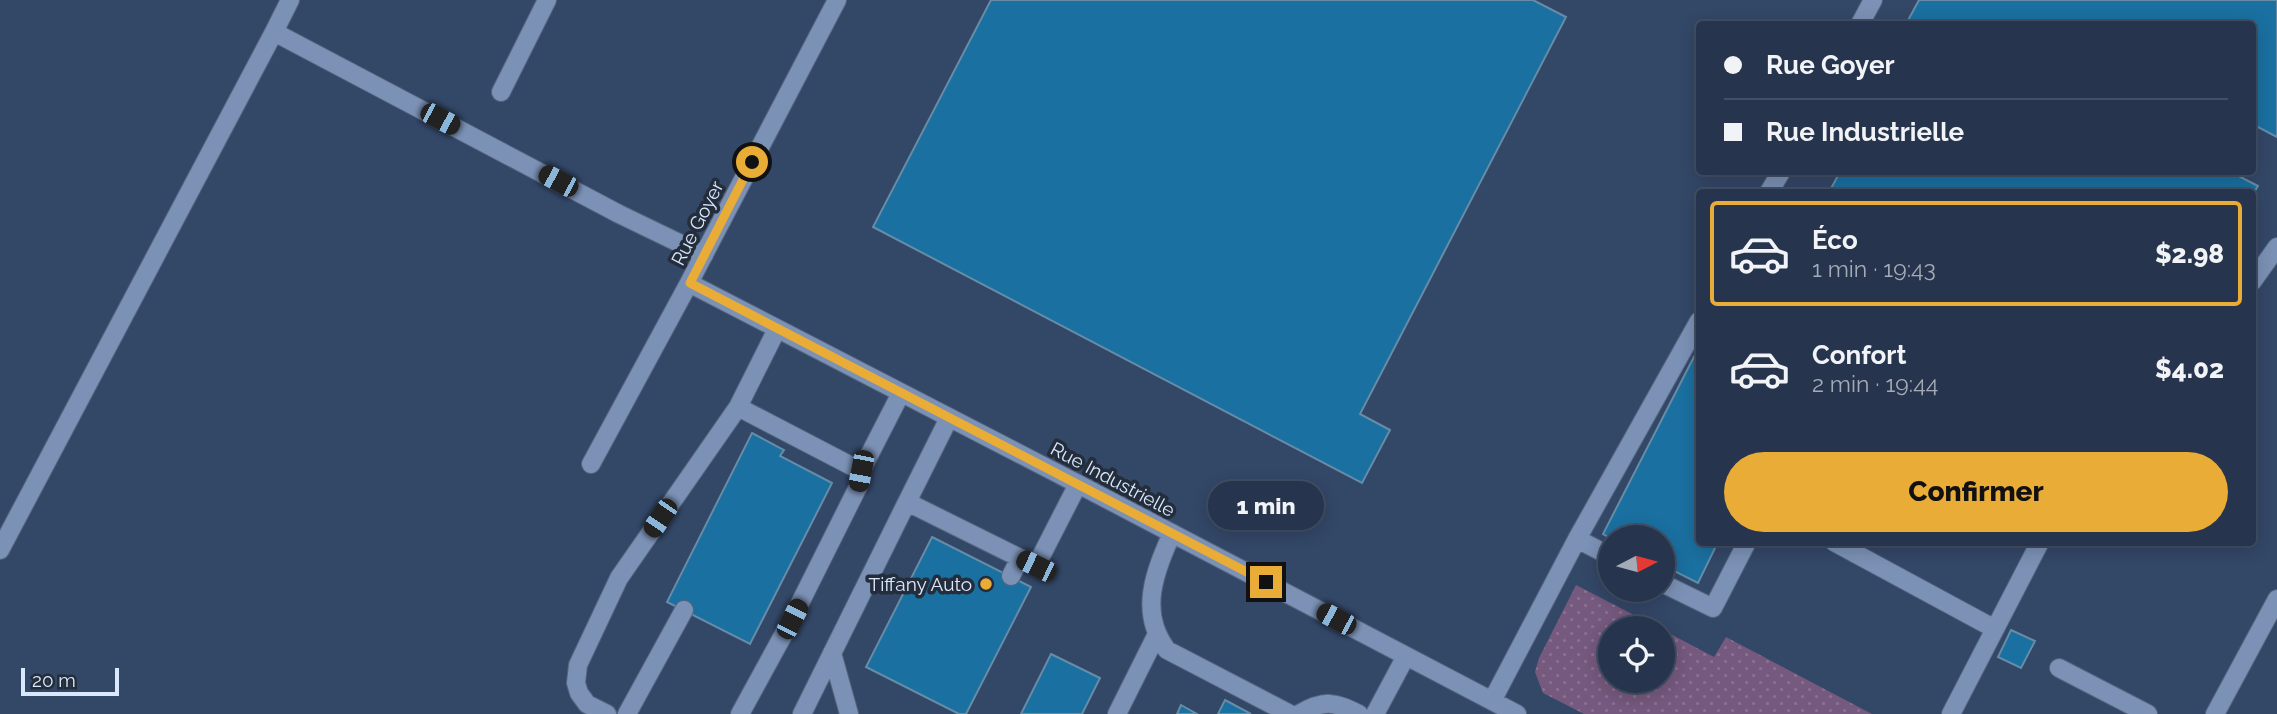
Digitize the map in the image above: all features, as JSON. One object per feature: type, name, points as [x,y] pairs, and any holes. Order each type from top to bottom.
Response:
[{"type":"street","points":[[0,550],[290,0]]},
{"type":"street","points":[[501,92],[547,0]]},
{"type":"street","name":"Rue Goyer","points":[[591,464],[690,283],[837,0]]},
{"type":"street","points":[[1862,21],[1873,0]]},
{"type":"street","points":[[274,32],[619,214],[704,255]]},
{"type":"street","points":[[2256,276],[2277,247]]},
{"type":"street","name":"Rue Industrielle","points":[[690,283],[1517,714]]},
{"type":"street","points":[[1492,701],[1577,539],[1696,326]]},
{"type":"street","points":[[607,714],[587,704],[579,693],[576,683],[578,665],[619,578],[738,407],[777,329]]},
{"type":"street","points":[[740,714],[810,583],[858,487],[861,471],[901,393]]},
{"type":"street","points":[[738,407],[861,471]]},
{"type":"street","points":[[802,714],[948,418]]},
{"type":"street","points":[[907,502],[1036,566],[1078,484]]},
{"type":"street","points":[[1172,533],[1154,579],[1152,604],[1156,636],[1167,650],[1290,714]]},
{"type":"street","points":[[1577,539],[1598,550]]},
{"type":"street","points":[[1675,589],[1713,608],[1745,546]]},
{"type":"street","points":[[1841,546],[1995,629]]},
{"type":"street","points":[[1951,714],[2038,546]]},
{"type":"street","points":[[1010,576],[1020,558]]},
{"type":"street","points":[[2215,714],[2277,599]]},
{"type":"street","points":[[627,714],[684,610]]},
{"type":"street","points":[[1117,714],[1156,636]]},
{"type":"street","points":[[832,653],[849,714]]},
{"type":"street","points":[[1375,714],[1406,656]]},
{"type":"street","points":[[2059,668],[2148,714]]},
{"type":"street","points":[[1299,714],[1325,703],[1339,704],[1359,714]]},
{"type":"shaded area","points":[[1576,585],[1598,596],[1598,602],[1609,602],[1636,616],[1598,616],[1598,693],[1675,693],[1675,636],[1714,657],[1726,637],[1872,714],[1584,714],[1543,693],[1535,672],[1539,658]]},
{"type":"building","points":[[991,0],[1533,0],[1566,17],[1360,414],[1390,430],[1362,483],[873,227]]},
{"type":"building","points":[[1919,0],[2277,0],[2277,137],[2256,126],[2256,21],[1908,21]]},
{"type":"building","points":[[1838,175],[2237,175],[2258,186],[2256,189],[1831,189]]},
{"type":"building","points":[[1696,353],[1696,546],[1716,546],[1698,583],[1675,572],[1675,525],[1608,525]]},
{"type":"building","points":[[752,433],[784,450],[780,456],[832,483],[750,644],[667,602]]},
{"type":"building","points":[[932,537],[1031,587],[966,714],[959,714],[866,667]]},
{"type":"building","points":[[2011,630],[2035,641],[2021,668],[1998,657]]},
{"type":"building","points":[[1051,654],[1100,678],[1082,714],[1021,714]]},
{"type":"building","points":[[1225,700],[1251,714],[1218,714]]},
{"type":"building","points":[[1181,705],[1197,714],[1177,714]]},
{"type":"place","name":"Tiffany Auto","points":[[986,584]]},
{"type":"route","points":[[752,162],[690,283],[1266,582]]}]
